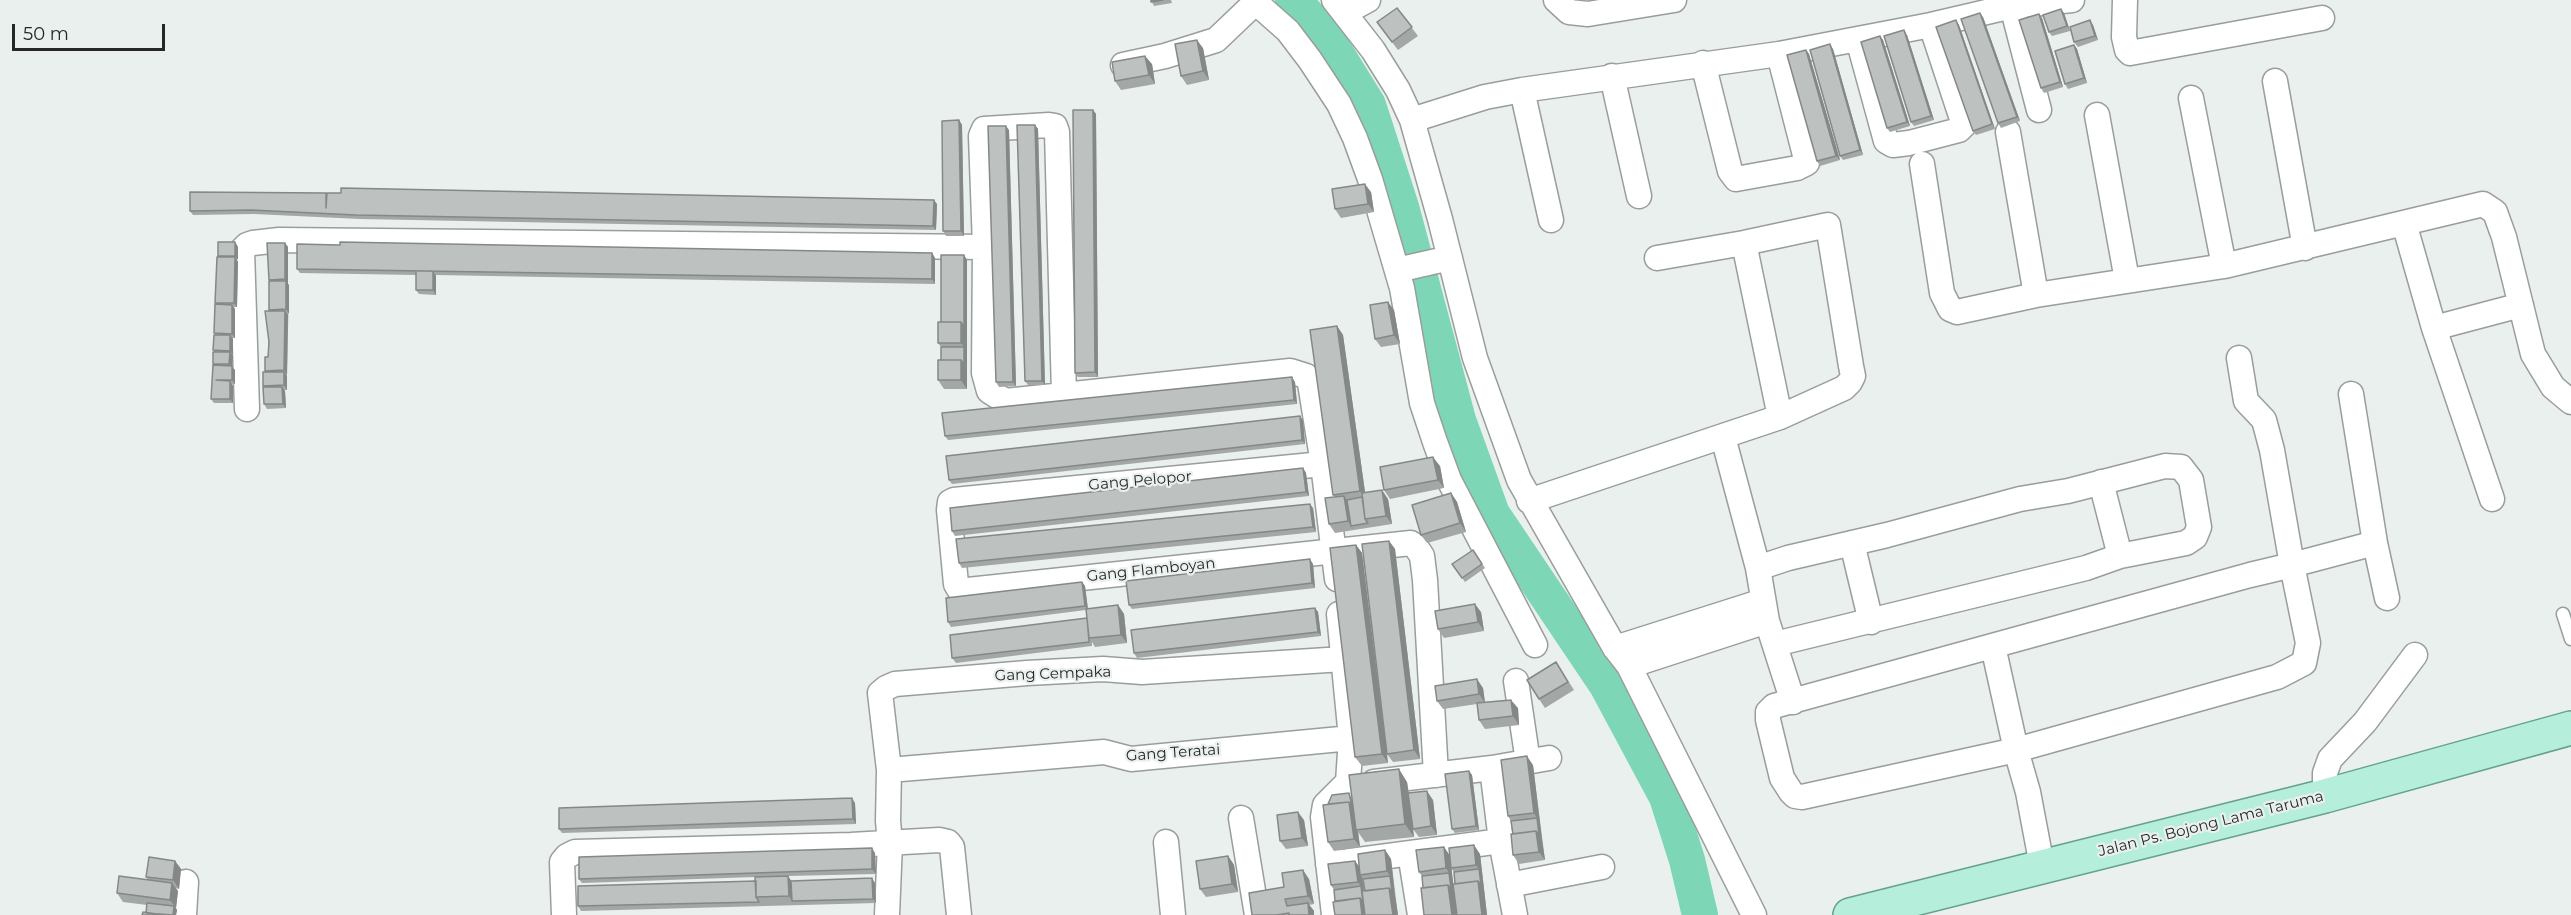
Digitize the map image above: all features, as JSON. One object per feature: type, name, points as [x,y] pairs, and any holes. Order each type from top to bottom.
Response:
[{"type":"main road","name":"Jalan Ps. Bojong Lama Taruma","points":[[1850,915],[2325,796],[2571,728]]},
{"type":"street","points":[[1368,0],[1339,7],[1373,50],[1398,90],[1412,120],[1442,260],[1520,480],[1529,501],[1622,657],[1754,915]]},
{"type":"street","points":[[1556,0],[1569,12],[1588,14],[1674,0]]},
{"type":"street","points":[[1412,120],[1485,97],[1522,90],[1779,54],[1931,25],[2012,6],[2072,0]]},
{"type":"street","points":[[2124,0],[2124,37],[2130,53],[2322,18]]},
{"type":"street","points":[[1123,65],[1165,56],[1216,40],[1256,1],[1288,32],[1339,104],[1370,179],[1401,269],[1402,288],[1422,403],[1449,480],[1536,645]]},
{"type":"street","points":[[2012,6],[2039,110]]},
{"type":"street","points":[[1858,39],[1886,141],[1893,145],[1908,143],[1959,130],[1964,125],[1931,25]]},
{"type":"street","points":[[1703,63],[1730,171],[1736,179],[1797,168],[1807,164],[1779,54]]},
{"type":"street","points":[[1612,76],[1639,196]]},
{"type":"street","points":[[2275,81],[2305,248]]},
{"type":"street","points":[[1522,90],[1551,220]]},
{"type":"street","points":[[2191,98],[2224,266]]},
{"type":"street","points":[[2097,115],[2127,280]]},
{"type":"street","points":[[1064,395],[1058,144],[1054,126],[984,129],[981,136],[985,247],[984,373],[989,391],[1005,401],[1064,395],[1290,371],[1306,376],[1311,383],[1335,550],[1351,738],[1348,783]]},
{"type":"street","points":[[2008,132],[2036,295]]},
{"type":"street","points":[[1922,164],[1942,293],[1950,309],[1958,312],[2036,295],[2224,266],[2482,204],[2495,212],[2504,237],[2533,354],[2553,387],[2571,402]]},
{"type":"street","points":[[2404,223],[2434,328],[2492,499]]},
{"type":"street","points":[[1529,501],[1780,417],[1844,388],[1852,376],[1829,226],[1825,224],[1744,243],[1657,258]]},
{"type":"street","points":[[247,410],[242,250],[253,243],[279,240],[985,247]]},
{"type":"street","points":[[1744,243],[1780,417]]},
{"type":"street","points":[[1401,269],[1442,260]]},
{"type":"street","points":[[2434,328],[2522,305]]},
{"type":"street","points":[[2239,358],[2246,401],[2248,406],[2264,420],[2272,450],[2292,565],[2308,643],[2304,663],[2297,669],[2277,677],[2016,750],[1802,797],[1796,796],[1782,778],[1768,720],[1770,709],[1993,646],[2292,565],[2375,543]]},
{"type":"street","points":[[2351,394],[2375,543],[2387,598]]},
{"type":"street","points":[[1723,437],[1758,568],[1765,611],[1792,702]]},
{"type":"street","name":"Gang Pelopor","points":[[968,590],[959,589],[956,584],[950,510],[951,502],[957,499],[1323,464]]},
{"type":"street","points":[[1758,568],[1788,558],[2020,499],[2175,465],[2181,467],[2191,480],[2199,527],[2195,537],[2186,543],[2120,556],[2086,568],[1775,644]]},
{"type":"street","points":[[2101,482],[2120,556]]},
{"type":"street","name":"Gang Flamboyan","points":[[968,590],[1411,543],[1422,556],[1436,775]]},
{"type":"street","points":[[1852,543],[1871,622]]},
{"type":"street","points":[[1622,657],[1765,611]]},
{"type":"street","points":[[1993,646],[2043,866]]},
{"type":"street","points":[[2325,796],[2325,773],[2330,759],[2365,722],[2415,655]]},
{"type":"street","name":"Gang Cempaka","points":[[889,770],[880,693],[894,684],[1092,669],[1142,672],[1343,659]]},
{"type":"street","points":[[1334,915],[1323,817],[1325,805],[1348,783],[1436,775],[1538,760],[1516,681]]},
{"type":"street","name":"Gang Teratai","points":[[889,770],[1104,752],[1131,759],[1351,738]]},
{"type":"street","points":[[1492,768],[1501,841],[1515,915]]},
{"type":"street","points":[[887,915],[890,843],[889,770]]},
{"type":"street","points":[[1240,818],[1257,915]]},
{"type":"street","points":[[1328,864],[1501,841]]},
{"type":"street","points":[[564,915],[562,862],[575,852],[948,842],[952,847],[959,915]]},
{"type":"street","points":[[1166,842],[1173,915]]},
{"type":"street","points":[[1410,853],[1420,915]]},
{"type":"street","points":[[1509,885],[1602,867]]},
{"type":"street","points":[[184,915],[186,882]]},
{"type":"lane","points":[[2563,614],[2571,639]]},
{"type":"building","points":[[1397,8],[1412,27],[1392,42],[1377,22]]},
{"type":"building","points":[[2061,9],[2067,26],[2049,32],[2043,15]]},
{"type":"building","points":[[1980,13],[2017,117],[1998,123],[1961,19]]},
{"type":"building","points":[[2039,14],[2060,82],[2041,88],[2019,20]]},
{"type":"building","points":[[1956,20],[1992,124],[1973,131],[1936,27]]},
{"type":"building","points":[[2090,20],[2095,36],[2074,42],[2070,27]]},
{"type":"building","points":[[1904,30],[1931,116],[1911,122],[1884,36]]},
{"type":"building","points":[[1880,36],[1907,122],[1887,128],[1861,42]]},
{"type":"building","points":[[1197,40],[1203,71],[1181,76],[1175,44]]},
{"type":"building","points":[[1830,44],[1860,150],[1840,156],[1810,50]]},
{"type":"building","points":[[2074,45],[2084,78],[2065,84],[2055,51]]},
{"type":"building","points":[[1806,50],[1836,156],[1817,161],[1787,55]]},
{"type":"building","points":[[1145,56],[1149,75],[1115,81],[1112,62]]},
{"type":"building","points":[[1073,110],[1093,110],[1095,372],[1075,373]]},
{"type":"building","points":[[959,120],[961,231],[943,231],[942,121]]},
{"type":"building","points":[[1017,125],[1035,125],[1042,381],[1025,381]]},
{"type":"building","points":[[988,126],[1006,126],[1013,382],[996,382]]},
{"type":"building","points":[[1365,184],[1368,204],[1335,209],[1332,189]]},
{"type":"building","points":[[341,188],[934,200],[933,226],[356,215],[251,210],[190,211],[190,192],[326,193],[326,208],[327,193],[341,193]]},
{"type":"building","points":[[218,242],[235,242],[235,256],[218,256]]},
{"type":"building","points":[[340,242],[932,253],[932,279],[297,269],[297,244],[340,245]]},
{"type":"building","points":[[267,243],[285,243],[285,279],[269,280]]},
{"type":"building","points":[[941,255],[964,255],[964,327],[961,322],[941,322]]},
{"type":"building","points":[[217,257],[235,257],[234,303],[215,303]]},
{"type":"building","points":[[416,271],[433,271],[433,290],[416,290]]},
{"type":"building","points":[[269,281],[286,281],[286,309],[269,310]]},
{"type":"building","points":[[1388,302],[1394,335],[1375,339],[1370,305]]},
{"type":"building","points":[[215,304],[232,305],[232,334],[214,333]]},
{"type":"building","points":[[265,311],[285,311],[284,370],[265,371],[265,357],[268,357],[269,342]]},
{"type":"building","points":[[938,322],[961,322],[961,343],[938,343]]},
{"type":"building","points":[[1337,326],[1360,491],[1333,495],[1310,330]]},
{"type":"building","points":[[214,335],[230,335],[230,351],[213,350]]},
{"type":"building","points":[[941,347],[964,347],[964,364],[961,360],[941,360]]},
{"type":"building","points":[[213,352],[230,352],[229,364],[213,364]]},
{"type":"building","points":[[938,360],[961,360],[961,380],[938,380]]},
{"type":"building","points":[[213,365],[232,366],[232,380],[216,380],[230,381],[230,399],[211,399]]},
{"type":"building","points":[[263,372],[284,372],[284,385],[263,386]]},
{"type":"building","points":[[1292,377],[1294,400],[945,436],[942,413]]},
{"type":"building","points":[[263,387],[282,387],[283,404],[264,404]]},
{"type":"building","points":[[1300,416],[1302,440],[949,480],[946,456]]},
{"type":"building","points":[[1433,457],[1438,480],[1384,490],[1380,467]]},
{"type":"building","points":[[1303,468],[1306,492],[952,531],[950,508]]},
{"type":"building","points":[[1382,490],[1386,516],[1365,519],[1362,493]]},
{"type":"building","points":[[1451,493],[1460,523],[1421,535],[1412,505]]},
{"type":"building","points":[[1344,496],[1348,521],[1329,524],[1325,498]]},
{"type":"building","points":[[1362,497],[1365,519],[1368,523],[1351,526],[1347,500]]},
{"type":"building","points":[[1310,504],[1313,527],[959,563],[956,539]]},
{"type":"building","points":[[1389,541],[1414,750],[1387,754],[1362,544]]},
{"type":"building","points":[[1356,545],[1382,754],[1355,757],[1330,548]]},
{"type":"building","points":[[1473,550],[1482,564],[1462,578],[1452,564]]},
{"type":"building","points":[[1310,559],[1312,583],[1129,605],[1126,581]]},
{"type":"building","points":[[1082,582],[1085,606],[948,622],[946,598]]},
{"type":"building","points":[[1475,604],[1478,622],[1438,629],[1435,611]]},
{"type":"building","points":[[1118,605],[1121,635],[1089,638],[1086,609]]},
{"type":"building","points":[[1315,608],[1318,632],[1134,653],[1131,630]]},
{"type":"building","points":[[1087,618],[1089,642],[952,658],[950,635]]},
{"type":"building","points":[[1556,662],[1568,682],[1539,699],[1527,680]]},
{"type":"building","points":[[1477,679],[1479,694],[1437,701],[1435,686]]},
{"type":"building","points":[[1511,700],[1513,716],[1479,720],[1477,703]]},
{"type":"building","points":[[1527,756],[1534,813],[1508,816],[1501,760]]},
{"type":"building","points":[[1399,769],[1405,824],[1356,830],[1349,775]]},
{"type":"building","points":[[1469,771],[1476,826],[1452,829],[1445,774]]},
{"type":"building","points":[[1427,791],[1431,826],[1413,829],[1408,793]]},
{"type":"building","points":[[1349,793],[1352,806],[1349,802],[1328,804],[1332,795]]},
{"type":"building","points":[[852,798],[853,819],[559,829],[559,808]]},
{"type":"building","points":[[1349,802],[1354,839],[1328,842],[1323,805]]},
{"type":"building","points":[[1298,812],[1302,838],[1280,841],[1277,815]]},
{"type":"building","points":[[1537,818],[1539,835],[1536,831],[1513,834],[1511,821]]},
{"type":"building","points":[[1536,831],[1539,852],[1513,855],[1511,834]]},
{"type":"building","points":[[1474,845],[1476,865],[1451,868],[1449,848]]},
{"type":"building","points":[[1444,847],[1446,868],[1419,872],[1416,850]]},
{"type":"building","points":[[872,848],[872,869],[579,879],[579,857]]},
{"type":"building","points":[[1385,850],[1387,871],[1360,875],[1358,854]]},
{"type":"building","points":[[1228,856],[1232,884],[1200,889],[1196,861]]},
{"type":"building","points":[[149,857],[175,861],[173,880],[146,877]]},
{"type":"building","points":[[1355,861],[1358,882],[1331,885],[1328,864]]},
{"type":"building","points":[[1479,869],[1481,885],[1478,881],[1455,884],[1454,872]]},
{"type":"building","points":[[1303,870],[1308,896],[1285,899],[1287,906],[1308,903],[1309,915],[1289,915],[1289,913],[1252,915],[1249,893],[1284,887],[1282,873]]},
{"type":"building","points":[[1449,873],[1451,889],[1448,885],[1423,888],[1422,876]]},
{"type":"building","points":[[119,876],[172,883],[170,900],[117,893]]},
{"type":"building","points":[[788,876],[789,896],[756,897],[755,877]]},
{"type":"building","points":[[1390,876],[1392,892],[1389,888],[1365,891],[1363,879]]},
{"type":"building","points":[[872,878],[873,899],[792,901],[791,881]]},
{"type":"building","points":[[756,881],[756,897],[759,902],[578,906],[578,886]]},
{"type":"building","points":[[1478,881],[1482,915],[1457,915],[1453,884]]},
{"type":"building","points":[[1448,885],[1452,915],[1424,915],[1421,888]]},
{"type":"building","points":[[1361,886],[1363,903],[1360,898],[1335,901],[1334,890]]},
{"type":"building","points":[[1389,888],[1393,915],[1365,915],[1362,891]]},
{"type":"building","points":[[1360,898],[1362,915],[1335,915],[1333,902]]},
{"type":"building","points":[[147,903],[174,906],[173,915],[146,913]]},
{"type":"building","points":[[143,912],[164,915],[142,915]]},
{"type":"waterway","points":[[1293,0],[1324,34],[1368,105],[1401,207],[1458,420],[1492,514],[1607,685],[1667,797],[1687,860],[1700,915]]}]
